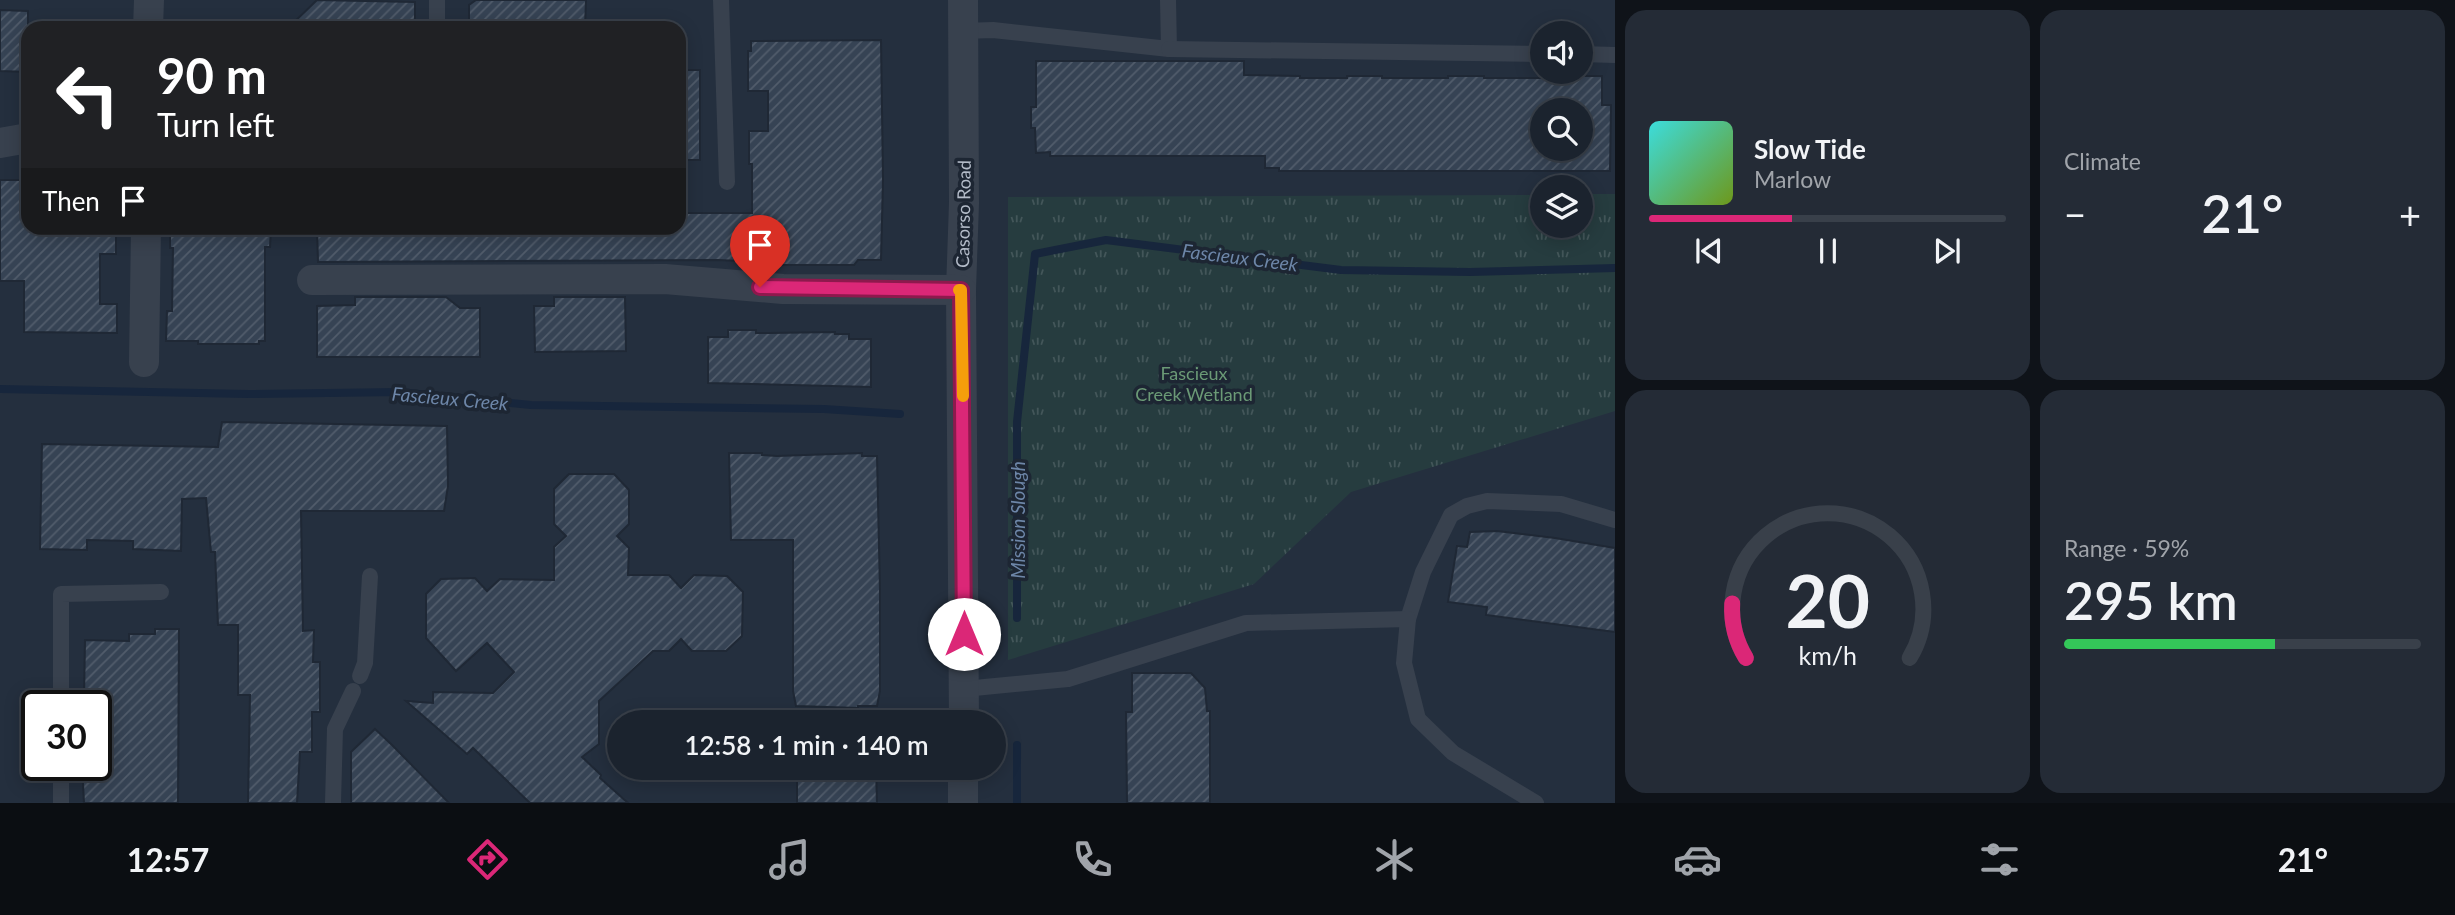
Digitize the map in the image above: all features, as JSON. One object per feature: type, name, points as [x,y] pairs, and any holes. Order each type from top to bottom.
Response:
[{"type":"street","points":[[148,21],[149,0]]},
{"type":"street","name":"Casorso Road","points":[[963,0],[964,203],[961,290],[964,710]]},
{"type":"street","points":[[0,144],[21,140]]},
{"type":"street","points":[[144,362],[146,235]]},
{"type":"street","points":[[312,280],[665,279],[783,289],[961,290]]},
{"type":"street","points":[[963,780],[963,803]]},
{"type":"lane","points":[[437,0],[437,21]]},
{"type":"lane","points":[[721,0],[727,182]]},
{"type":"lane","points":[[1168,0],[1169,49]]},
{"type":"lane","points":[[963,31],[993,30],[1169,49],[1530,54]]},
{"type":"lane","points":[[1593,54],[1615,55]]},
{"type":"lane","points":[[1536,803],[1454,753],[1418,719],[1404,663],[1408,619],[1423,572],[1451,515],[1467,506],[1487,501],[1561,504],[1615,520]]},
{"type":"lane","points":[[360,676],[365,663],[370,576]]},
{"type":"lane","points":[[61,690],[61,594],[161,592]]},
{"type":"lane","points":[[964,689],[1068,679],[1246,623],[1408,619]]},
{"type":"lane","points":[[333,803],[335,729],[353,691]]},
{"type":"lane","points":[[61,781],[61,803]]},
{"type":"green space","name":"Fascieux Creek Wetland","points":[[1593,194],[1615,194],[1615,411],[1351,492],[1254,584],[1008,660],[1008,197],[1530,195],[1530,238],[1593,238]]},
{"type":"building","points":[[317,0],[415,2],[415,21],[295,21]]},
{"type":"building","points":[[476,0],[586,0],[585,21],[469,21],[469,5]]},
{"type":"building","points":[[0,10],[28,11],[28,21],[21,21],[21,72],[0,71]]},
{"type":"building","points":[[881,40],[881,260],[858,260],[854,265],[745,265],[740,261],[718,260],[318,262],[317,235],[686,235],[686,213],[752,213],[749,131],[768,131],[768,91],[748,91],[748,51],[751,51],[751,41]]},
{"type":"building","points":[[1036,61],[1244,61],[1244,75],[1300,78],[1484,76],[1530,78],[1530,84],[1593,84],[1593,76],[1602,76],[1602,105],[1611,105],[1610,171],[1279,171],[1279,168],[1265,168],[1265,156],[1050,156],[1050,152],[1036,153],[1035,128],[1031,128],[1031,107],[1036,107]]},
{"type":"building","points":[[686,70],[700,70],[700,160],[686,160]]},
{"type":"building","points":[[0,180],[21,180],[21,235],[116,235],[116,254],[100,254],[100,304],[117,304],[117,333],[24,332],[24,281],[0,281]]},
{"type":"building","points":[[170,235],[271,235],[270,247],[265,247],[265,341],[259,341],[259,344],[198,344],[198,341],[166,341],[167,311],[172,311],[173,248],[170,248]]},
{"type":"building","points":[[355,297],[446,297],[460,308],[480,308],[480,357],[317,357],[317,306],[355,305]]},
{"type":"building","points":[[554,297],[625,297],[626,351],[535,352],[534,306],[554,306]]},
{"type":"building","points":[[728,330],[756,330],[756,333],[835,332],[849,334],[849,339],[871,339],[871,387],[708,383],[708,337],[728,337]]},
{"type":"building","points":[[222,422],[447,426],[448,486],[444,511],[301,511],[303,631],[314,630],[313,662],[320,662],[320,712],[312,712],[312,752],[300,752],[297,803],[248,803],[250,695],[238,695],[238,625],[218,625],[215,552],[211,552],[206,498],[182,499],[181,551],[133,549],[133,541],[87,540],[87,550],[40,549],[42,444],[218,447]]},
{"type":"building","points":[[729,453],[777,456],[862,453],[862,456],[877,456],[880,691],[877,706],[796,706],[793,691],[793,540],[731,540]]},
{"type":"building","points":[[569,474],[614,474],[629,490],[629,524],[617,536],[629,548],[628,575],[669,575],[681,588],[694,575],[727,576],[743,592],[742,636],[726,651],[692,651],[681,639],[669,651],[653,651],[599,701],[599,744],[582,757],[601,775],[600,778],[628,803],[530,803],[473,748],[467,754],[406,701],[433,703],[433,692],[493,693],[514,672],[487,643],[456,671],[426,638],[426,594],[441,579],[475,578],[487,591],[500,579],[554,580],[554,547],[566,536],[554,524],[554,489]]},
{"type":"building","points":[[1497,531],[1615,548],[1615,632],[1486,615],[1487,607],[1448,602],[1457,546],[1467,547],[1470,532]]},
{"type":"building","points":[[155,629],[179,629],[178,803],[84,803],[83,781],[112,781],[112,690],[84,690],[85,640],[129,641],[129,634],[155,634]]},
{"type":"building","points":[[1132,673],[1191,673],[1205,688],[1207,711],[1210,711],[1210,803],[1127,803],[1126,712],[1132,712]]},
{"type":"building","points":[[375,729],[449,803],[351,803],[351,752]]},
{"type":"building","points":[[797,780],[876,780],[877,803],[797,803]]},
{"type":"waterway","name":"Fascieux Creek","points":[[1017,618],[1017,422],[1035,254],[1106,240],[1341,270],[1470,272],[1615,268]]},
{"type":"waterway","name":"Fascieux Creek","points":[[0,389],[248,394],[399,392],[531,405],[824,409],[900,414]]},
{"type":"waterway","name":"Mission Slough","points":[[1017,745],[1017,803]]},
{"type":"slow traffic","points":[[959,290],[963,396]]},
{"type":"route","points":[[760,287],[961,290],[964,634]]}]
